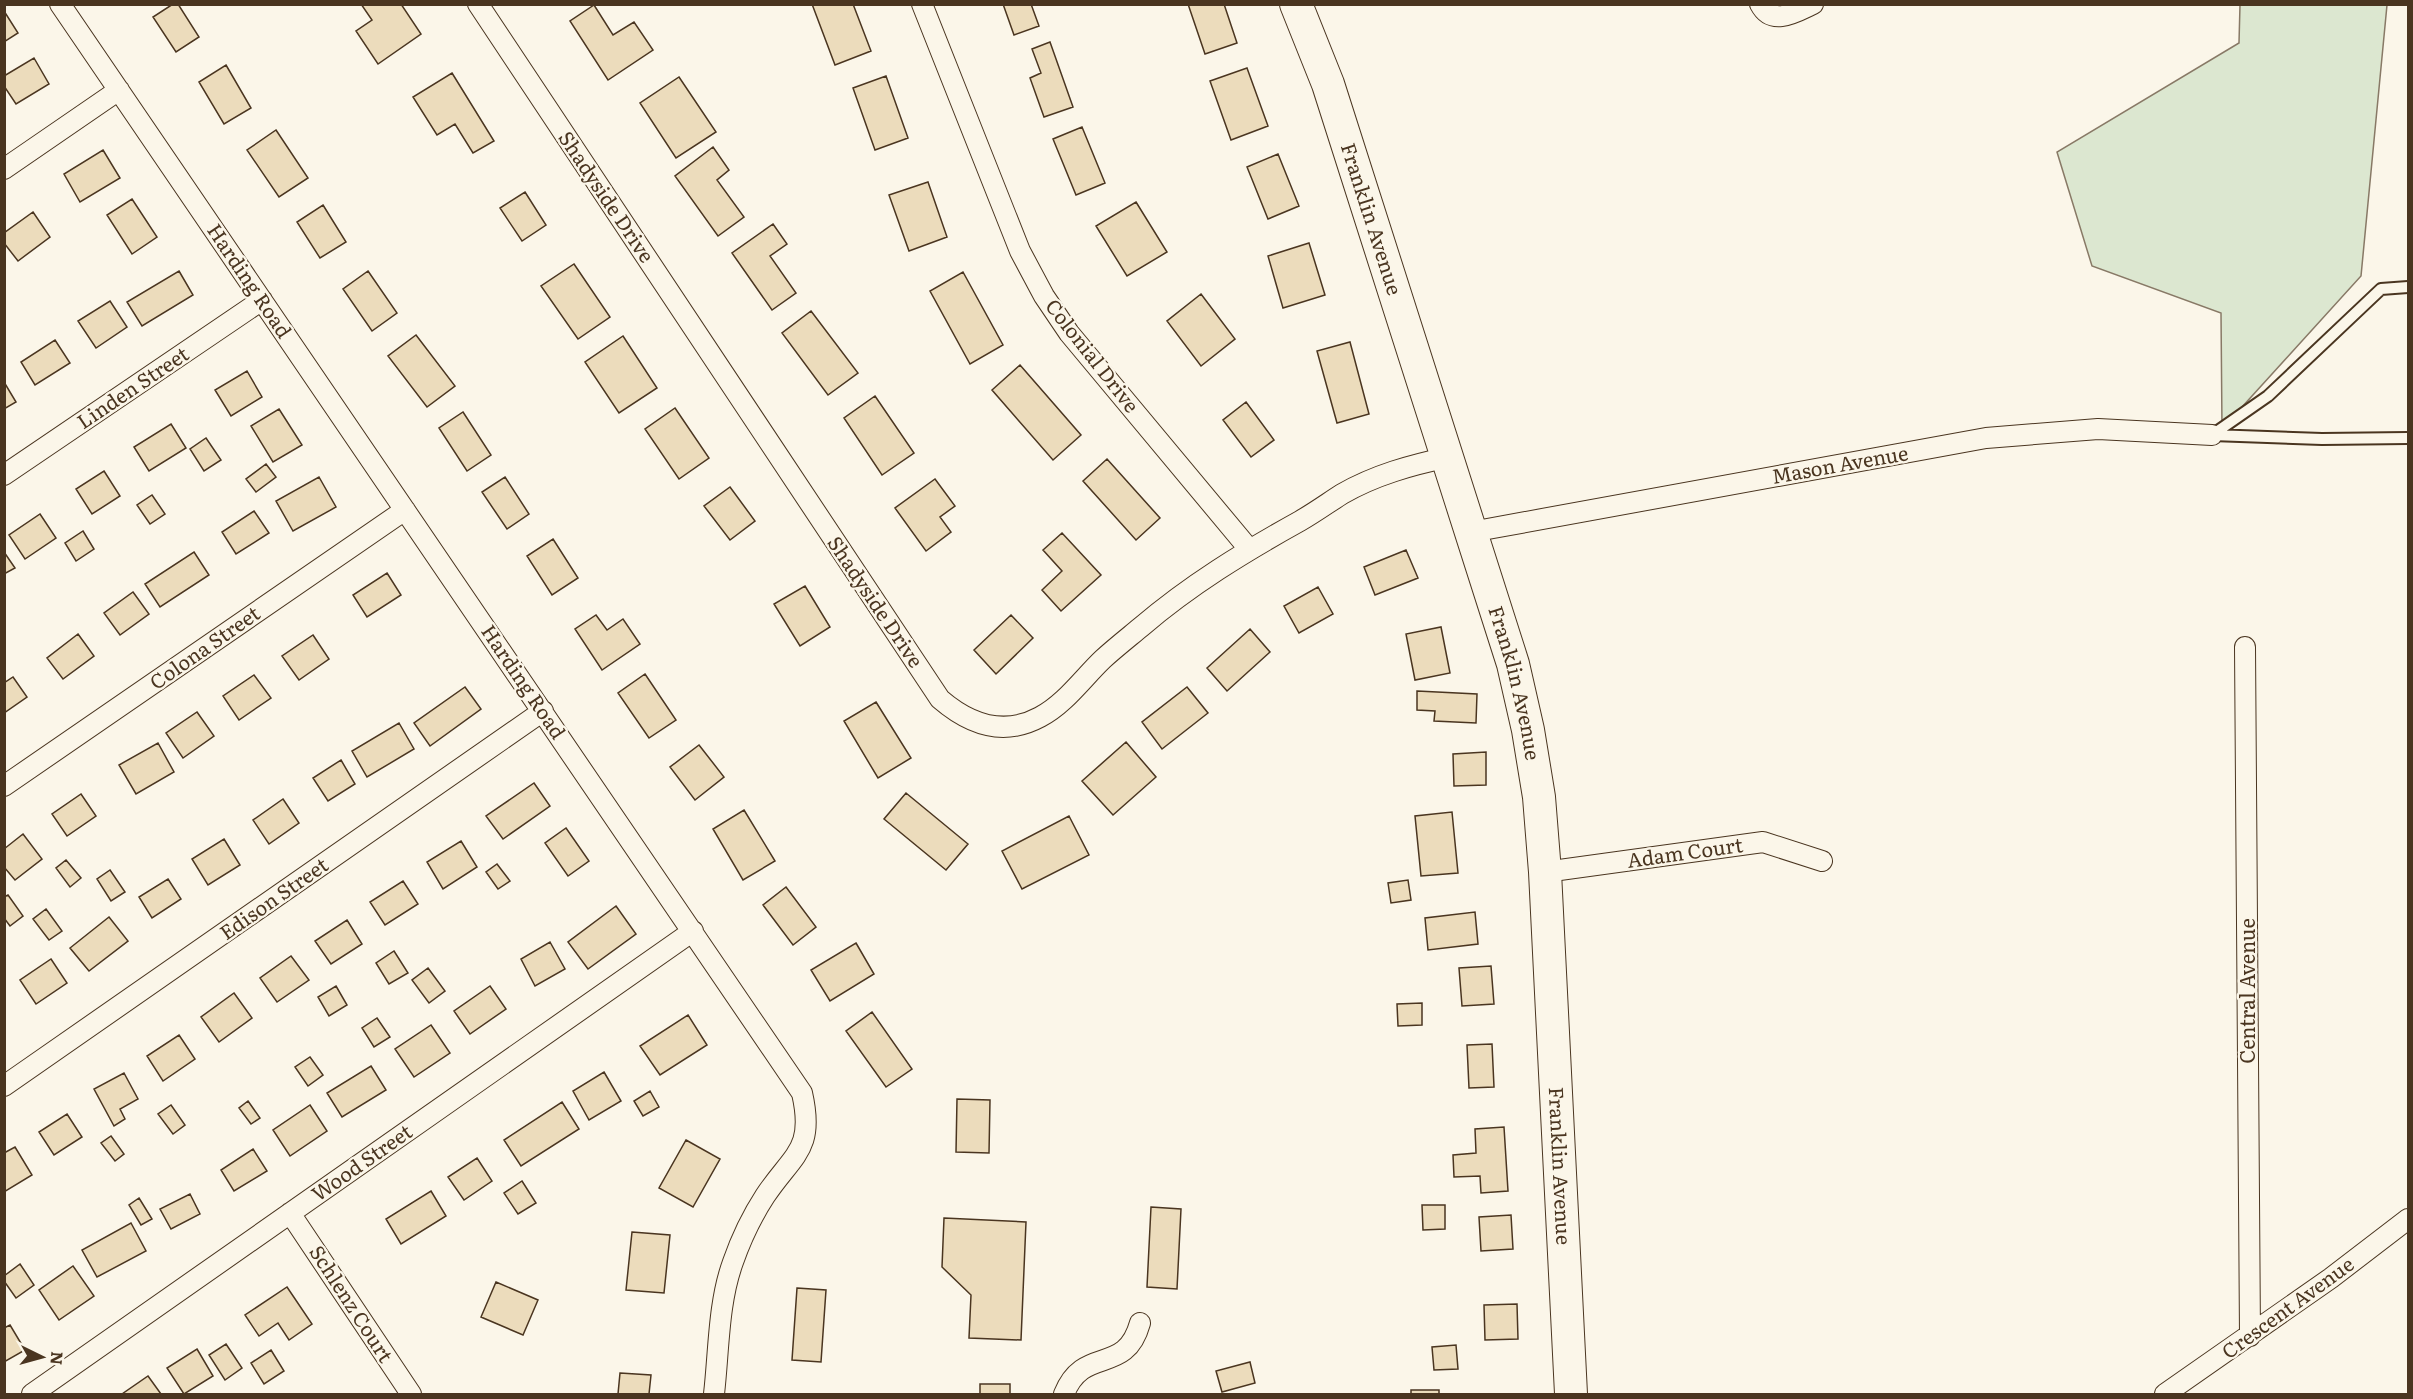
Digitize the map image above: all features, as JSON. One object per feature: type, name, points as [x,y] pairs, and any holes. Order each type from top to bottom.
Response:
[{"type":"main road","name":"Franklin Avenue","points":[[1296,4],[1328,84],[1449,457],[1513,664],[1528,730],[1539,797],[1545,872],[1571,1395]]},
{"type":"street","name":"Harding Road","points":[[60,4],[798,1085],[807,1116],[805,1135],[798,1154],[765,1196],[745,1231],[732,1264],[724,1300],[714,1395]]},
{"type":"street","name":"Shadyside Drive","points":[[478,4],[940,699],[957,714],[975,723],[997,727],[1019,725],[1040,717],[1057,705],[1104,659],[1160,610],[1249,549],[1374,478],[1412,465],[1449,457]]},
{"type":"street","name":"Colonial Drive","points":[[922,4],[1020,251],[1044,297],[1069,333],[1249,549]]},
{"type":"street","points":[[1760,4],[1762,9],[1773,16],[1784,17],[1813,4]]},
{"type":"street","points":[[4,169],[119,90]]},
{"type":"street","name":"Linden Street","points":[[4,475],[262,300]]},
{"type":"street","name":"Mason Avenue","points":[[1472,532],[1986,438],[2098,429],[2212,435]]},
{"type":"street","name":"Colona Street","points":[[4,786],[405,510]]},
{"type":"street","name":"Central Avenue","points":[[2245,647],[2250,1335]]},
{"type":"street","name":"Edison Street","points":[[4,1086],[543,711]]},
{"type":"street","name":"Adam Court","points":[[1545,872],[1763,842],[1822,861]]},
{"type":"street","name":"Wood Street","points":[[32,1395],[693,931]]},
{"type":"street","name":"Schlenz Court","points":[[291,1213],[411,1395]]},
{"type":"street","name":"Crescent Avenue","points":[[2165,1395],[2331,1278],[2409,1219]]},
{"type":"street","points":[[1064,1395],[1069,1382],[1079,1371],[1092,1363],[1115,1357],[1127,1349],[1136,1337],[1140,1323]]},
{"type":"lane","points":[[2212,435],[2268,396],[2322,342],[2381,289],[2409,287]]},
{"type":"lane","points":[[2212,435],[2322,439],[2409,438]]},
{"type":"green space","points":[[2240,5],[2387,5],[2361,276],[2222,429],[2221,313],[2092,266],[2057,152],[2239,43]]},
{"type":"building","points":[[173,4],[178,4],[199,37],[176,52],[153,17]]},
{"type":"building","points":[[361,4],[401,4],[421,34],[378,64],[356,31],[372,20]]},
{"type":"building","points":[[812,4],[853,4],[871,51],[835,65]]},
{"type":"building","points":[[1003,4],[1031,4],[1039,26],[1014,35]]},
{"type":"building","points":[[1188,4],[1224,4],[1237,43],[1205,54]]},
{"type":"building","points":[[594,5],[613,35],[634,22],[653,50],[608,80],[570,21]]},
{"type":"building","points":[[4,11],[18,33],[4,42]]},
{"type":"building","points":[[1050,42],[1073,107],[1044,117],[1030,78],[1041,73],[1032,49]]},
{"type":"building","points":[[34,58],[49,84],[16,104],[4,86],[4,76]]},
{"type":"building","points":[[226,65],[251,108],[224,124],[199,82]]},
{"type":"building","points":[[1247,68],[1268,126],[1231,140],[1210,81]]},
{"type":"building","points":[[452,73],[494,141],[473,153],[455,124],[437,135],[413,97]]},
{"type":"building","points":[[886,76],[908,138],[875,150],[853,88]]},
{"type":"building","points":[[679,77],[716,132],[676,158],[640,103]]},
{"type":"building","points":[[1082,127],[1105,183],[1076,195],[1053,139]]},
{"type":"building","points":[[276,130],[308,178],[279,197],[247,150]]},
{"type":"building","points":[[713,147],[729,170],[717,180],[744,217],[718,236],[675,176]]},
{"type":"building","points":[[103,150],[120,178],[80,202],[64,174]]},
{"type":"building","points":[[1278,154],[1299,206],[1268,219],[1247,167]]},
{"type":"building","points":[[928,182],[947,237],[909,251],[889,195]]},
{"type":"building","points":[[525,192],[546,225],[522,241],[500,208]]},
{"type":"building","points":[[132,199],[157,237],[132,254],[107,215]]},
{"type":"building","points":[[1136,202],[1167,252],[1127,276],[1096,226]]},
{"type":"building","points":[[323,205],[346,242],[320,258],[297,222]]},
{"type":"building","points":[[33,212],[50,237],[18,261],[4,243],[4,233]]},
{"type":"building","points":[[773,224],[787,244],[770,256],[796,293],[772,310],[732,253]]},
{"type":"building","points":[[1309,243],[1325,295],[1283,308],[1268,256]]},
{"type":"building","points":[[574,264],[610,317],[578,339],[541,286]]},
{"type":"building","points":[[179,271],[193,295],[142,326],[127,302]]},
{"type":"building","points":[[368,271],[397,313],[372,331],[343,289]]},
{"type":"building","points":[[963,272],[1003,345],[970,364],[930,291]]},
{"type":"building","points":[[1201,294],[1235,339],[1201,366],[1167,321]]},
{"type":"building","points":[[110,301],[127,327],[96,348],[78,321]]},
{"type":"building","points":[[811,311],[858,373],[828,395],[782,333]]},
{"type":"building","points":[[416,335],[455,386],[427,407],[388,356]]},
{"type":"building","points":[[623,336],[657,388],[619,413],[585,362]]},
{"type":"building","points":[[55,340],[70,363],[35,385],[21,362]]},
{"type":"building","points":[[1350,342],[1369,414],[1337,423],[1317,351]]},
{"type":"building","points":[[1020,365],[1081,435],[1053,460],[992,390]]},
{"type":"building","points":[[247,371],[262,397],[231,416],[215,390]]},
{"type":"building","points":[[4,382],[16,402],[4,409]]},
{"type":"building","points":[[875,396],[914,453],[882,475],[844,418]]},
{"type":"building","points":[[1246,402],[1274,440],[1251,457],[1223,420]]},
{"type":"building","points":[[675,408],[709,458],[679,479],[645,429]]},
{"type":"building","points":[[279,409],[302,445],[273,462],[251,426]]},
{"type":"building","points":[[463,412],[491,455],[467,471],[439,428]]},
{"type":"building","points":[[171,424],[186,448],[149,471],[134,447]]},
{"type":"building","points":[[206,438],[221,460],[204,471],[190,449]]},
{"type":"building","points":[[1107,459],[1160,518],[1136,540],[1083,481]]},
{"type":"building","points":[[266,464],[276,477],[256,492],[246,479]]},
{"type":"building","points":[[104,471],[120,496],[92,514],[76,489]]},
{"type":"building","points":[[319,477],[336,507],[293,531],[276,501]]},
{"type":"building","points":[[505,477],[529,514],[507,529],[482,492]]},
{"type":"building","points":[[935,479],[955,506],[940,517],[951,532],[926,551],[895,508]]},
{"type":"building","points":[[730,487],[755,521],[730,540],[704,506]]},
{"type":"building","points":[[152,495],[165,514],[150,524],[137,505]]},
{"type":"building","points":[[254,511],[269,533],[236,554],[222,532]]},
{"type":"building","points":[[40,514],[56,538],[25,559],[9,535]]},
{"type":"building","points":[[83,531],[94,549],[76,561],[65,543]]},
{"type":"building","points":[[1062,533],[1101,575],[1061,611],[1042,590],[1062,571],[1043,550]]},
{"type":"building","points":[[553,539],[578,578],[552,595],[527,556]]},
{"type":"building","points":[[1406,550],[1418,578],[1375,595],[1364,567]]},
{"type":"building","points":[[4,552],[15,568],[4,574]]},
{"type":"building","points":[[194,552],[209,575],[160,607],[145,584]]},
{"type":"building","points":[[387,573],[401,595],[367,617],[353,595]]},
{"type":"building","points":[[805,586],[830,627],[800,646],[774,604]]},
{"type":"building","points":[[1318,587],[1333,614],[1299,633],[1284,606]]},
{"type":"building","points":[[133,592],[149,614],[120,635],[104,613]]},
{"type":"building","points":[[596,615],[607,630],[623,619],[640,644],[602,670],[575,629]]},
{"type":"building","points":[[1011,615],[1033,638],[996,674],[974,650]]},
{"type":"building","points":[[1441,627],[1450,673],[1415,680],[1406,634]]},
{"type":"building","points":[[1250,629],[1270,652],[1227,691],[1207,668]]},
{"type":"building","points":[[78,634],[94,656],[63,679],[47,658]]},
{"type":"building","points":[[313,635],[329,659],[299,680],[282,656]]},
{"type":"building","points":[[645,674],[676,720],[649,738],[618,693]]},
{"type":"building","points":[[254,675],[271,698],[239,720],[223,696]]},
{"type":"building","points":[[13,677],[27,697],[4,713],[4,683]]},
{"type":"building","points":[[465,687],[481,709],[430,746],[414,723]]},
{"type":"building","points":[[1187,687],[1208,713],[1162,749],[1142,722]]},
{"type":"building","points":[[1417,691],[1477,694],[1476,723],[1434,721],[1435,711],[1417,710]]},
{"type":"building","points":[[876,702],[911,758],[878,778],[844,721]]},
{"type":"building","points":[[197,712],[214,736],[183,758],[166,733]]},
{"type":"building","points":[[399,723],[414,749],[367,777],[352,751]]},
{"type":"building","points":[[1126,742],[1156,777],[1113,815],[1082,781]]},
{"type":"building","points":[[158,743],[174,772],[136,794],[119,765]]},
{"type":"building","points":[[699,745],[724,777],[695,800],[670,767]]},
{"type":"building","points":[[1486,752],[1486,785],[1454,786],[1453,754]]},
{"type":"building","points":[[341,760],[355,784],[328,801],[313,778]]},
{"type":"building","points":[[534,783],[550,806],[503,839],[486,816]]},
{"type":"building","points":[[906,793],[968,844],[946,870],[884,819]]},
{"type":"building","points":[[81,794],[96,816],[67,836],[52,814]]},
{"type":"building","points":[[283,799],[299,823],[269,844],[253,820]]},
{"type":"building","points":[[744,810],[775,861],[743,880],[713,829]]},
{"type":"building","points":[[1452,812],[1458,873],[1421,876],[1415,816]]},
{"type":"building","points":[[1069,816],[1089,855],[1022,889],[1002,851]]},
{"type":"building","points":[[566,828],[589,861],[568,876],[545,843]]},
{"type":"building","points":[[23,834],[42,859],[15,880],[4,867],[4,849]]},
{"type":"building","points":[[224,839],[240,865],[208,885],[192,859]]},
{"type":"building","points":[[461,841],[477,867],[443,889],[427,862]]},
{"type":"building","points":[[66,860],[81,878],[70,887],[56,868]]},
{"type":"building","points":[[497,864],[510,881],[498,889],[486,872]]},
{"type":"building","points":[[110,870],[125,892],[111,901],[97,879]]},
{"type":"building","points":[[168,879],[181,899],[152,918],[139,897]]},
{"type":"building","points":[[1408,880],[1411,900],[1391,903],[1388,883]]},
{"type":"building","points":[[403,881],[418,904],[385,925],[370,902]]},
{"type":"building","points":[[786,887],[816,927],[793,945],[763,905]]},
{"type":"building","points":[[8,895],[23,916],[10,926],[4,918],[4,897]]},
{"type":"building","points":[[616,906],[636,934],[588,969],[568,942]]},
{"type":"building","points":[[46,909],[62,931],[49,940],[33,919]]},
{"type":"building","points":[[1475,912],[1478,944],[1428,950],[1425,918]]},
{"type":"building","points":[[109,917],[128,941],[89,971],[70,948]]},
{"type":"building","points":[[347,920],[362,944],[331,964],[315,941]]},
{"type":"building","points":[[550,942],[565,969],[535,986],[521,959]]},
{"type":"building","points":[[856,943],[874,974],[830,1001],[811,970]]},
{"type":"building","points":[[394,951],[408,973],[389,984],[376,963]]},
{"type":"building","points":[[291,956],[309,980],[277,1002],[260,978]]},
{"type":"building","points":[[51,959],[67,983],[36,1004],[20,980]]},
{"type":"building","points":[[1491,966],[1494,1004],[1462,1006],[1459,968]]},
{"type":"building","points":[[428,968],[445,991],[429,1003],[412,980]]},
{"type":"building","points":[[336,986],[347,1005],[329,1016],[318,997]]},
{"type":"building","points":[[490,986],[506,1009],[470,1034],[454,1011]]},
{"type":"building","points":[[234,993],[252,1018],[219,1042],[201,1017]]},
{"type":"building","points":[[1422,1003],[1422,1025],[1398,1026],[1397,1004]]},
{"type":"building","points":[[872,1012],[912,1069],[886,1087],[846,1031]]},
{"type":"building","points":[[688,1015],[707,1045],[660,1075],[640,1046]]},
{"type":"building","points":[[377,1018],[390,1037],[374,1047],[362,1028]]},
{"type":"building","points":[[431,1025],[450,1053],[414,1077],[395,1049]]},
{"type":"building","points":[[179,1035],[195,1059],[163,1081],[147,1056]]},
{"type":"building","points":[[1492,1044],[1494,1087],[1469,1088],[1467,1045]]},
{"type":"building","points":[[310,1057],[323,1075],[308,1086],[295,1067]]},
{"type":"building","points":[[371,1066],[386,1090],[342,1117],[327,1093]]},
{"type":"building","points":[[604,1072],[621,1101],[589,1120],[573,1091]]},
{"type":"building","points":[[124,1073],[138,1099],[120,1109],[125,1119],[114,1126],[94,1089]]},
{"type":"building","points":[[650,1091],[659,1107],[643,1116],[634,1101]]},
{"type":"building","points":[[957,1099],[990,1100],[989,1153],[956,1152]]},
{"type":"building","points":[[248,1101],[260,1118],[251,1124],[239,1108]]},
{"type":"building","points":[[562,1102],[579,1129],[521,1166],[504,1140]]},
{"type":"building","points":[[171,1105],[185,1125],[173,1134],[158,1114]]},
{"type":"building","points":[[310,1105],[327,1131],[290,1156],[273,1130]]},
{"type":"building","points":[[67,1114],[82,1137],[54,1155],[39,1132]]},
{"type":"building","points":[[1504,1127],[1508,1191],[1481,1193],[1480,1176],[1454,1177],[1453,1155],[1476,1153],[1475,1129]]},
{"type":"building","points":[[111,1136],[124,1154],[115,1161],[101,1143]]},
{"type":"building","points":[[686,1140],[720,1159],[693,1207],[659,1188]]},
{"type":"building","points":[[15,1147],[32,1175],[4,1192],[4,1153]]},
{"type":"building","points":[[253,1149],[267,1171],[234,1191],[221,1170]]},
{"type":"building","points":[[477,1158],[492,1181],[464,1200],[448,1177]]},
{"type":"building","points":[[522,1181],[536,1203],[518,1214],[504,1193]]},
{"type":"building","points":[[431,1191],[446,1216],[401,1244],[386,1219]]},
{"type":"building","points":[[190,1194],[200,1214],[171,1229],[160,1209]]},
{"type":"building","points":[[139,1198],[152,1219],[141,1225],[129,1205]]},
{"type":"building","points":[[1422,1205],[1445,1205],[1445,1229],[1423,1230]]},
{"type":"building","points":[[1151,1207],[1181,1209],[1177,1289],[1147,1287]]},
{"type":"building","points":[[1511,1215],[1513,1249],[1481,1251],[1479,1217]]},
{"type":"building","points":[[944,1218],[1026,1222],[1021,1340],[969,1338],[971,1295],[942,1267]]},
{"type":"building","points":[[131,1223],[146,1251],[97,1277],[82,1250]]},
{"type":"building","points":[[632,1232],[670,1235],[664,1293],[626,1290]]},
{"type":"building","points":[[20,1264],[34,1285],[16,1298],[4,1281],[4,1276]]},
{"type":"building","points":[[73,1266],[94,1296],[59,1320],[39,1290]]},
{"type":"building","points":[[496,1282],[538,1300],[523,1335],[481,1317]]},
{"type":"building","points":[[287,1287],[312,1324],[289,1340],[278,1323],[259,1336],[245,1315]]},
{"type":"building","points":[[797,1288],[826,1290],[821,1362],[792,1360]]},
{"type":"building","points":[[1517,1304],[1518,1339],[1485,1340],[1484,1305]]},
{"type":"building","points":[[10,1325],[25,1350],[4,1362],[4,1328]]},
{"type":"building","points":[[226,1344],[242,1368],[225,1380],[209,1355]]},
{"type":"building","points":[[1456,1345],[1458,1369],[1434,1370],[1432,1347]]},
{"type":"building","points":[[197,1349],[213,1376],[184,1394],[167,1368]]},
{"type":"building","points":[[271,1350],[284,1371],[264,1384],[251,1363]]},
{"type":"building","points":[[1250,1362],[1255,1383],[1222,1392],[1216,1371]]},
{"type":"building","points":[[620,1373],[651,1375],[649,1394],[618,1394]]},
{"type":"building","points":[[148,1376],[161,1394],[122,1394]]},
{"type":"building","points":[[980,1384],[1010,1384],[1010,1394],[980,1394]]},
{"type":"building","points":[[1411,1390],[1439,1390],[1439,1394],[1411,1394]]}]
